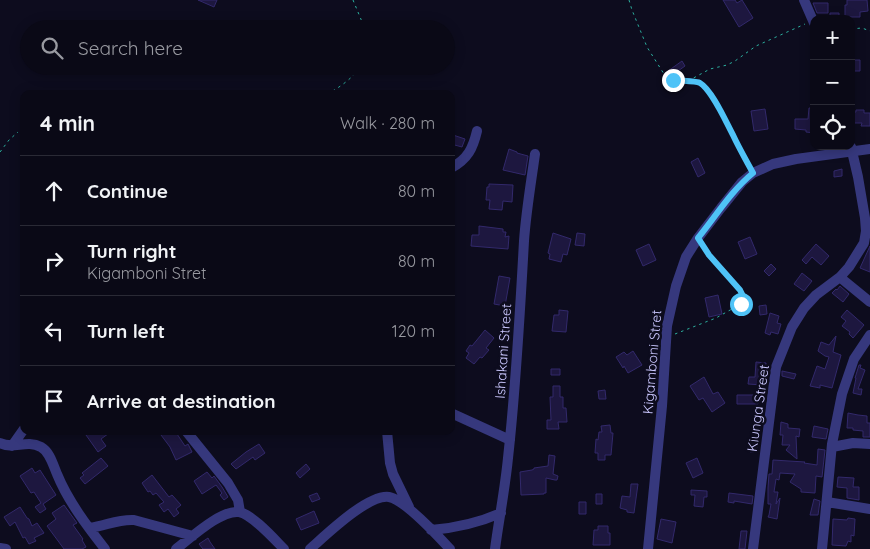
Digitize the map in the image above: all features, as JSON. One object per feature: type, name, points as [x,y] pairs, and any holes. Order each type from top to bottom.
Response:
[{"type":"street","points":[[804,0],[810,15]]},
{"type":"street","points":[[455,166],[470,152],[477,130]]},
{"type":"street","name":"Kigamboni Stret","points":[[855,149],[870,149]]},
{"type":"street","name":"Kigamboni Stret","points":[[648,549],[662,406],[666,336],[672,303],[686,258],[698,238],[732,193],[753,173],[773,164],[846,150]]},
{"type":"street","name":"Kiunga Street","points":[[753,549],[776,367],[792,327],[804,308],[816,295],[840,277],[849,267],[864,243],[866,231],[865,218],[851,150]]},
{"type":"street","name":"Ishakani Street","points":[[495,549],[510,440],[525,239],[535,154]]},
{"type":"street","points":[[842,279],[870,302]]},
{"type":"street","points":[[822,549],[832,446],[842,394],[854,359],[870,335]]},
{"type":"street","points":[[455,415],[510,440]]},
{"type":"street","points":[[12,446],[20,435]]},
{"type":"street","points":[[191,435],[228,483],[238,500],[240,512]]},
{"type":"street","points":[[387,435],[393,474],[411,510]]},
{"type":"street","points":[[0,443],[6,446],[28,443],[44,449],[51,459],[68,496],[105,549]]},
{"type":"street","points":[[832,446],[853,443],[870,444]]},
{"type":"street","points":[[310,549],[323,536],[365,504],[379,498],[390,497],[411,510],[450,549]]},
{"type":"street","points":[[826,502],[870,509]]},
{"type":"street","points":[[176,549],[214,520],[227,513],[240,512],[263,528],[284,549]]},
{"type":"street","points":[[431,530],[471,524],[501,513]]},
{"type":"street","points":[[89,528],[122,520],[134,520],[193,536]]},
{"type":"street","points":[[0,548],[6,549]]},
{"type":"path","points":[[353,0],[361,20]]},
{"type":"path","points":[[629,0],[647,47],[664,74],[673,80],[701,83],[724,116],[753,173]]},
{"type":"path","points":[[688,82],[710,69],[735,61],[756,46],[796,27],[810,23]]},
{"type":"path","points":[[855,28],[870,31]]},
{"type":"path","points":[[336,90],[354,75]]},
{"type":"path","points":[[0,152],[18,132]]},
{"type":"path","points":[[666,336],[688,330],[716,318],[739,306],[743,300],[743,294],[709,255],[698,238]]},
{"type":"building","points":[[198,0],[217,0],[214,7]]},
{"type":"building","points":[[723,0],[735,0],[737,3],[742,0],[753,18],[739,27]]},
{"type":"building","points":[[847,0],[867,0],[868,11],[860,12],[860,17],[845,15],[845,5],[847,5]]},
{"type":"building","points":[[813,3],[828,3],[828,13],[817,13]]},
{"type":"building","points":[[830,13],[839,13],[839,15],[830,15]]},
{"type":"building","points":[[855,60],[860,60],[860,71],[855,71]]},
{"type":"building","points":[[682,61],[685,66],[671,76],[668,71]]},
{"type":"building","points":[[810,108],[810,132],[806,132],[806,130],[795,129],[795,119],[808,119]]},
{"type":"building","points":[[765,109],[768,129],[754,131],[751,111]]},
{"type":"building","points":[[856,110],[864,110],[864,113],[870,113],[870,126],[861,126],[862,123],[855,123]]},
{"type":"building","points":[[455,136],[465,139],[462,147],[455,145]]},
{"type":"building","points":[[509,149],[528,156],[525,175],[503,170]]},
{"type":"building","points":[[698,158],[705,173],[698,177],[691,162]]},
{"type":"building","points":[[842,169],[842,176],[834,177],[834,171]]},
{"type":"building","points":[[489,184],[513,185],[512,202],[503,201],[502,210],[489,209],[490,200],[486,200]]},
{"type":"building","points":[[479,226],[503,229],[503,232],[506,232],[505,237],[509,236],[508,249],[471,246],[472,235],[479,235]]},
{"type":"building","points":[[553,233],[571,239],[567,255],[563,254],[561,262],[549,259],[550,254],[548,253]]},
{"type":"building","points":[[577,233],[585,234],[584,246],[575,245]]},
{"type":"building","points":[[750,237],[757,254],[745,259],[738,242]]},
{"type":"building","points":[[649,244],[656,260],[643,266],[636,250]]},
{"type":"building","points":[[816,244],[829,256],[821,265],[812,257],[806,264],[802,260]]},
{"type":"building","points":[[870,246],[870,272],[860,268]]},
{"type":"building","points":[[771,264],[776,269],[769,276],[764,271]]},
{"type":"building","points":[[802,273],[812,281],[804,291],[794,284]]},
{"type":"building","points":[[499,276],[510,278],[505,306],[494,304]]},
{"type":"building","points":[[840,286],[849,294],[843,302],[832,293]]},
{"type":"building","points":[[718,295],[722,314],[709,317],[705,298]]},
{"type":"building","points":[[766,305],[767,314],[760,315],[759,306]]},
{"type":"building","points":[[559,310],[568,311],[566,332],[552,331],[554,315],[559,315]]},
{"type":"building","points":[[847,310],[864,325],[853,338],[849,334],[850,332],[842,326],[846,321],[841,317]]},
{"type":"building","points":[[770,313],[779,316],[777,323],[781,324],[778,334],[771,332],[770,335],[765,333]]},
{"type":"building","points":[[485,330],[494,338],[486,348],[489,350],[474,364],[466,358],[469,353],[466,351]]},
{"type":"building","points":[[836,336],[833,352],[841,355],[832,388],[820,385],[820,388],[810,386],[817,366],[825,369],[829,357],[818,351],[821,342],[829,345]]},
{"type":"building","points":[[633,351],[642,365],[628,373],[616,357],[624,352],[627,355]]},
{"type":"building","points":[[756,362],[766,363],[766,374],[763,373],[762,385],[748,384],[749,377],[755,377]]},
{"type":"building","points":[[859,365],[861,365],[860,368],[865,370],[858,389],[862,389],[861,395],[853,393]]},
{"type":"building","points":[[551,369],[560,369],[560,375],[551,375]]},
{"type":"building","points":[[782,371],[796,374],[794,379],[782,376]]},
{"type":"building","points":[[704,377],[713,394],[718,392],[725,403],[712,412],[703,398],[699,400],[690,386]]},
{"type":"building","points":[[553,386],[560,386],[560,397],[563,397],[563,408],[566,408],[567,422],[558,422],[559,429],[547,429],[547,420],[551,420],[550,397],[553,397]]},
{"type":"building","points":[[605,390],[606,399],[599,399],[598,391]]},
{"type":"building","points":[[737,395],[764,395],[763,402],[758,402],[758,404],[737,404]]},
{"type":"building","points":[[848,413],[867,416],[867,423],[870,423],[870,437],[863,437],[863,431],[847,428]]},
{"type":"building","points":[[781,422],[788,424],[788,428],[800,429],[799,437],[796,436],[797,459],[786,450],[790,445],[782,445],[783,435],[780,435]]},
{"type":"building","points":[[610,425],[611,433],[613,433],[611,455],[605,455],[605,460],[598,460],[598,453],[595,453],[596,439],[598,440],[599,432],[602,432],[601,426]]},
{"type":"building","points":[[814,426],[828,429],[826,439],[812,437]]},
{"type":"building","points":[[86,435],[106,435],[101,439],[106,446],[98,452]]},
{"type":"building","points":[[161,435],[178,435],[185,446],[188,444],[192,452],[176,460],[170,447]]},
{"type":"building","points":[[750,443],[757,444],[757,452],[750,452]]},
{"type":"building","points":[[259,444],[265,453],[255,460],[253,457],[236,469],[231,464],[246,452]]},
{"type":"building","points":[[818,449],[825,450],[822,477],[816,476],[815,493],[801,492],[801,489],[790,482],[795,474],[780,473],[779,480],[776,479],[774,492],[778,492],[776,504],[780,498],[777,519],[768,517],[771,504],[768,504],[769,474],[772,474],[773,460],[805,462],[817,465]]},
{"type":"building","points":[[549,455],[555,456],[553,474],[558,476],[557,480],[546,478],[546,493],[544,494],[521,495],[520,472],[548,466]]},
{"type":"building","points":[[101,458],[108,466],[85,484],[80,478],[84,475],[82,473]]},
{"type":"building","points":[[697,458],[703,473],[693,478],[686,463]]},
{"type":"building","points":[[306,464],[310,469],[300,478],[296,473]]},
{"type":"building","points":[[32,468],[35,473],[40,470],[56,495],[43,504],[46,509],[40,513],[35,507],[41,503],[34,492],[31,493],[20,476]]},
{"type":"building","points":[[207,472],[212,478],[214,476],[222,487],[228,497],[224,500],[220,495],[222,493],[216,485],[202,494],[194,481]]},
{"type":"building","points":[[152,475],[169,497],[172,495],[181,505],[176,509],[179,513],[174,517],[168,509],[164,512],[159,505],[164,502],[156,493],[153,495],[150,491],[148,492],[142,483]]},
{"type":"building","points":[[838,477],[854,478],[853,487],[859,487],[859,500],[847,498],[847,488],[837,487]]},
{"type":"building","points":[[631,484],[638,484],[634,513],[620,508],[622,496],[630,497]]},
{"type":"building","points":[[691,490],[707,491],[703,507],[694,506],[695,495],[691,495]]},
{"type":"building","points":[[317,493],[320,499],[312,502],[309,496]]},
{"type":"building","points":[[729,493],[753,496],[752,504],[728,502]]},
{"type":"building","points":[[596,494],[602,494],[602,504],[596,504]]},
{"type":"building","points":[[814,499],[820,501],[818,515],[810,515]]},
{"type":"building","points":[[579,502],[586,502],[586,514],[579,514]]},
{"type":"building","points":[[64,505],[77,523],[73,525],[86,547],[82,549],[64,549],[47,526],[56,519],[52,513]]},
{"type":"building","points":[[20,507],[32,526],[37,523],[44,533],[34,538],[36,541],[29,544],[25,537],[23,538],[15,522],[10,526],[4,517]]},
{"type":"building","points":[[314,511],[319,523],[301,530],[296,519]]},
{"type":"building","points":[[848,518],[855,519],[854,536],[851,535],[851,542],[848,541],[846,546],[832,545],[833,519],[847,520]]},
{"type":"building","points":[[661,519],[676,522],[672,543],[657,539]]},
{"type":"building","points":[[598,526],[608,526],[610,545],[593,545],[594,530],[598,530]]},
{"type":"building","points":[[741,531],[747,531],[745,549],[739,549]]},
{"type":"building","points":[[208,538],[215,549],[203,549],[199,544]]},
{"type":"route","points":[[673,80],[701,83],[724,116],[753,173],[732,193],[698,238],[709,255],[743,294],[741,304]]}]
